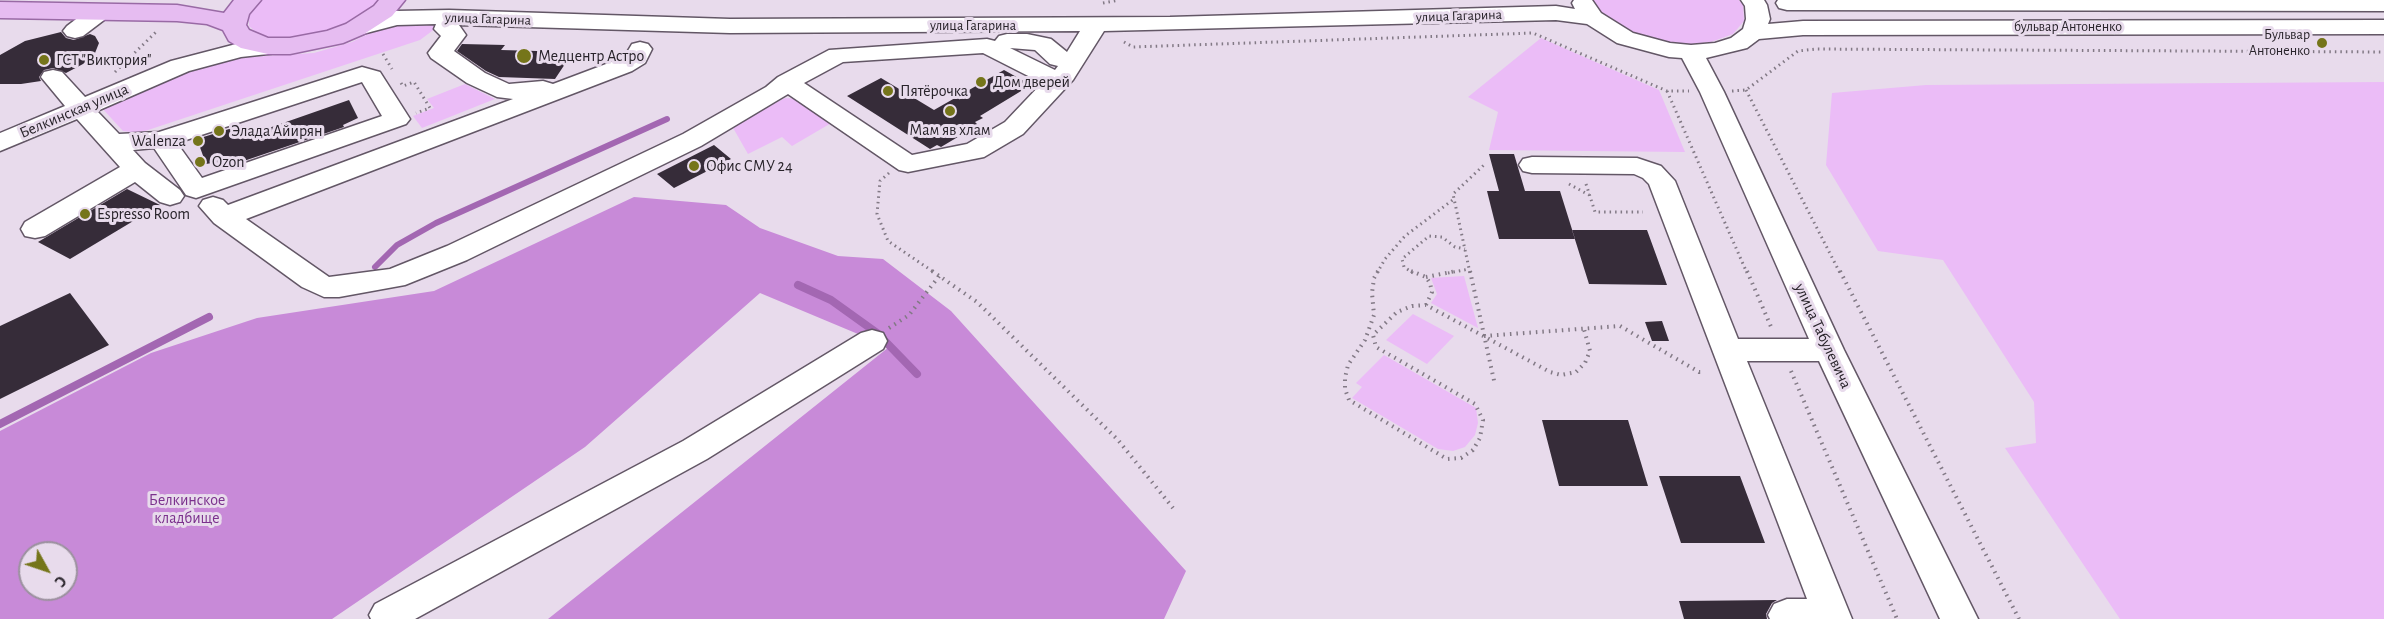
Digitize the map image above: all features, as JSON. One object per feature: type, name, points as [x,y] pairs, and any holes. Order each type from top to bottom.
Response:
[{"type":"main road","points":[[248,0],[237,12],[234,27],[238,35],[250,42],[268,46],[290,46],[334,37],[355,29],[383,11],[392,0]]},
{"type":"main road","points":[[0,10],[177,13],[211,17],[234,27]]},
{"type":"street","name":"улица Гагарина","points":[[407,0],[449,7],[790,11],[1104,10],[1556,13],[1588,9]]},
{"type":"street","name":"улица Гагарина","points":[[355,29],[396,18],[451,26],[531,29],[1104,10],[1181,4],[1430,0]]},
{"type":"street","points":[[1588,9],[1625,38],[1646,46],[1691,52],[1718,50],[1738,43],[1753,32],[1758,19],[1756,5],[1752,0]]},
{"type":"street","points":[[1787,3],[2384,4]]},
{"type":"street","points":[[787,82],[908,164],[975,151],[1014,128],[1057,81],[1076,59],[1104,10]]},
{"type":"street","points":[[75,31],[100,12]]},
{"type":"street","points":[[451,26],[440,52],[476,78],[506,92],[537,90],[645,46],[668,32],[674,25]]},
{"type":"street","name":"Белкинская улица","points":[[180,66],[217,43],[234,27]]},
{"type":"street","name":"бульвар Антоненко","points":[[1753,32],[1803,28],[2384,27]]},
{"type":"street","points":[[531,29],[645,46]]},
{"type":"street","points":[[161,140],[196,189],[224,217],[312,280],[324,286],[339,287],[395,278],[457,253],[692,141],[776,92],[787,82],[838,55],[987,46],[1000,41],[1027,41],[1043,44],[1059,58],[1076,59]]},
{"type":"street","name":"Белкинская улица","points":[[0,143],[180,66],[240,50],[290,46]]},
{"type":"street","points":[[224,217],[623,66],[636,58],[645,46]]},
{"type":"street","points":[[987,46],[1057,81]]},
{"type":"street","name":"улица Табулевича","points":[[1691,52],[1708,84],[1829,350],[1959,619]]},
{"type":"street","points":[[112,143],[161,140],[362,74],[371,77],[413,146]]},
{"type":"street","points":[[53,77],[136,169],[170,196]]},
{"type":"street","points":[[196,189],[397,119]]},
{"type":"street","points":[[1532,165],[1637,166],[1659,178],[1832,617],[1787,615]]},
{"type":"street","points":[[35,229],[136,169]]},
{"type":"street","points":[[391,619],[388,615],[695,450],[872,341]]},
{"type":"street","points":[[1727,350],[1829,350]]},
{"type":"path","points":[[113,74],[177,13]]},
{"type":"path","points":[[1746,90],[2019,619]]},
{"type":"path","points":[[903,160],[880,181],[877,214],[888,241],[977,302],[1118,440],[1173,507]]},
{"type":"path","points":[[1485,164],[1453,194],[1495,385]]},
{"type":"path","points":[[1580,165],[1595,212],[1643,212]]},
{"type":"path","points":[[1368,332],[1373,335],[1376,347],[1475,404],[1483,420],[1480,438],[1473,450],[1461,458],[1447,459],[1349,400],[1345,389],[1348,365],[1365,340],[1374,315],[1372,293],[1374,278],[1385,259],[1405,236],[1454,199]]},
{"type":"path","points":[[1465,249],[1455,247],[1442,237],[1429,237],[1402,259],[1404,267],[1416,275],[1426,277],[1469,269]]},
{"type":"path","points":[[872,341],[909,315],[940,275]]},
{"type":"path","points":[[1426,277],[1432,292],[1426,305]]},
{"type":"path","points":[[1373,335],[1397,312],[1412,306],[1426,305],[1550,372],[1561,375],[1576,372],[1585,363],[1590,351],[1584,329]]},
{"type":"path","points":[[1484,336],[1620,326],[1699,372],[1703,372]]},
{"type":"shaded area","points":[[262,0],[379,0],[353,22],[316,36],[278,39],[259,35],[249,26],[249,14]]},
{"type":"shaded area","points":[[1592,0],[1739,0],[1743,5],[1744,21],[1733,34],[1711,42],[1682,45],[1651,40],[1623,30],[1602,16]]},
{"type":"shaded area","points":[[437,23],[440,25],[420,40],[139,133],[123,131],[101,107],[198,65],[235,58],[314,53],[352,42],[382,27]]},
{"type":"shaded area","points":[[1541,38],[1659,90],[1685,152],[1489,150],[1498,112],[1468,97]]},
{"type":"shaded area","points":[[2384,82],[2384,619],[2120,619],[2005,448],[2036,443],[2034,402],[1943,260],[1878,251],[1826,165],[1832,93],[1926,85]]},
{"type":"shaded area","points":[[465,84],[495,99],[422,128],[413,116],[434,108],[427,99]]},
{"type":"shaded area","points":[[785,98],[800,99],[833,122],[792,146],[782,137],[748,154],[732,126]]},
{"type":"shaded area","points":[[1464,276],[1478,328],[1431,303],[1437,294],[1431,278]]},
{"type":"shaded area","points":[[1413,314],[1454,336],[1427,364],[1386,340]]},
{"type":"shaded area","points":[[1384,355],[1476,408],[1478,423],[1475,435],[1465,447],[1453,451],[1438,449],[1352,398],[1362,387],[1356,383]]},
{"type":"green space","name":"Белкинское кладбище","points":[[634,197],[726,205],[760,228],[838,256],[883,259],[951,311],[1186,571],[1164,619],[548,619],[889,347],[760,293],[585,447],[332,619],[0,619],[0,431],[151,353],[257,318],[434,291]]},
{"type":"building","name":"ГСТ \"Виктория\"","points":[[61,32],[66,38],[74,40],[90,34],[95,36],[99,43],[95,53],[83,64],[66,73],[53,68],[44,70],[39,77],[41,81],[0,84],[0,55],[25,41]]},
{"type":"building","points":[[462,44],[505,45],[501,50],[573,52],[555,79],[499,77],[457,51]]},
{"type":"building","points":[[1004,70],[1031,85],[980,116],[983,118],[975,122],[978,125],[941,147],[937,145],[930,149],[847,96],[881,78],[934,110]]},
{"type":"building","points":[[349,100],[358,118],[343,125],[344,127],[232,165],[231,163],[214,169],[212,163],[206,164],[197,139],[242,125],[246,136]]},
{"type":"building","name":"Офис СМУ 24","points":[[714,145],[731,159],[674,188],[657,174]]},
{"type":"building","points":[[1489,154],[1514,154],[1525,191],[1560,191],[1575,239],[1499,239],[1487,191],[1499,191]]},
{"type":"building","points":[[127,189],[160,205],[70,259],[38,242]]},
{"type":"building","points":[[1572,230],[1647,230],[1667,285],[1589,284]]},
{"type":"building","points":[[70,293],[109,345],[0,399],[0,326]]},
{"type":"building","points":[[1662,321],[1669,341],[1652,341],[1645,322]]},
{"type":"building","points":[[1542,420],[1628,420],[1648,486],[1559,486]]},
{"type":"building","points":[[1659,476],[1740,476],[1765,543],[1681,543]]},
{"type":"building","points":[[1777,600],[1772,603],[1766,614],[1767,619],[1684,619],[1679,601]]},
{"type":"waterway","points":[[375,267],[397,245],[436,223],[667,119]]},
{"type":"waterway","points":[[798,285],[831,300],[877,333]]},
{"type":"waterway","points":[[0,424],[209,317]]},
{"type":"waterway","points":[[882,338],[917,374]]},
{"type":"place","name":"Бульвар Антоненко","points":[[2322,43]]},
{"type":"place","name":"Медцентр Астро","points":[[524,56]]},
{"type":"place","name":"ГСТ \"Виктория\"","points":[[44,60]]},
{"type":"place","name":"Дом дверей","points":[[981,82]]},
{"type":"place","name":"Пятёрочка","points":[[888,91]]},
{"type":"place","name":"Мам яв хлам","points":[[950,111]]},
{"type":"place","name":"Элада Айирян","points":[[219,131]]},
{"type":"place","name":"Walenza","points":[[198,141]]},
{"type":"place","name":"Ozon","points":[[200,162]]},
{"type":"place","name":"Офис СМУ 24","points":[[694,166]]},
{"type":"place","name":"Espresso Room","points":[[85,214]]}]
